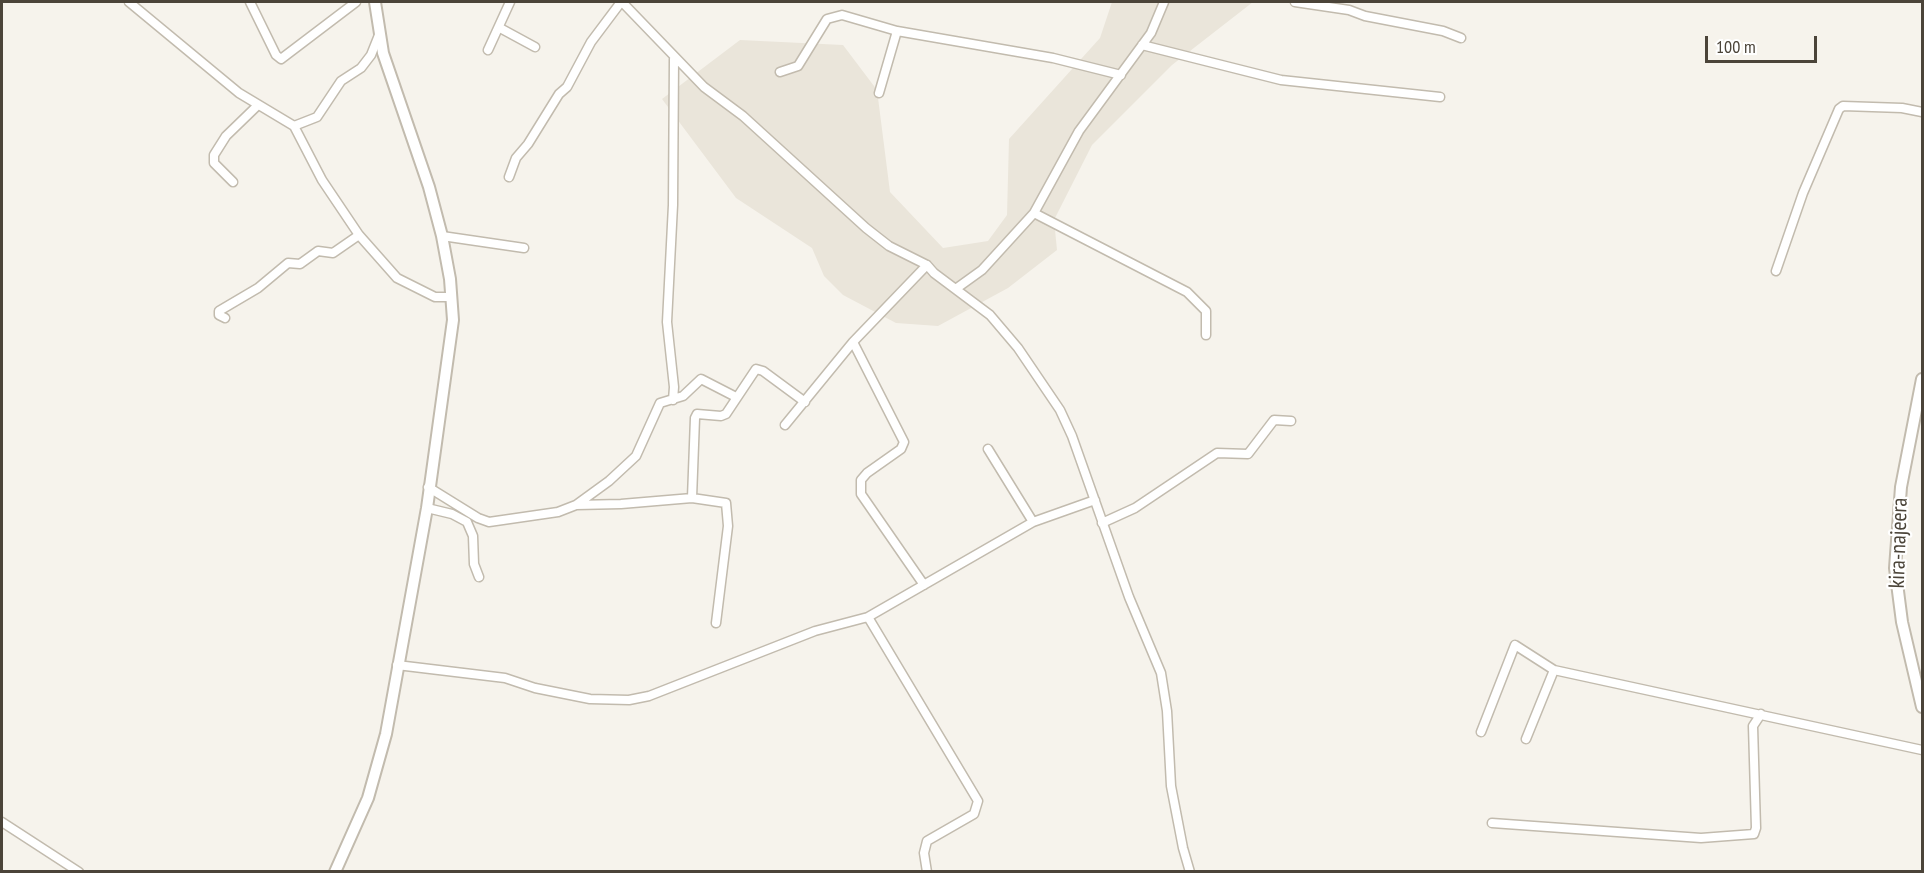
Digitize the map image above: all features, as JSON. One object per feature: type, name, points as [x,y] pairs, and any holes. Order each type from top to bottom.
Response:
[{"type":"street","points":[[129,2],[257,106],[294,126],[322,180],[359,235],[388,270],[407,285],[435,297],[452,297]]},
{"type":"street","points":[[250,2],[276,55],[281,58],[356,2]]},
{"type":"street","points":[[335,872],[360,819],[378,769],[427,508],[428,487],[450,352],[452,297],[442,236],[429,187],[383,53],[375,2]]},
{"type":"street","points":[[488,50],[510,2]]},
{"type":"street","points":[[509,177],[516,158],[567,87],[591,42],[622,2],[674,59],[704,87],[743,116],[866,228],[889,246],[927,265],[1004,330],[1060,410],[1129,597],[1161,673],[1167,711],[1171,786],[1180,838],[1190,872]]},
{"type":"street","points":[[957,288],[982,270],[1034,213],[1079,131],[1151,33],[1164,2]]},
{"type":"street","points":[[1295,2],[1349,10],[1365,16],[1443,31],[1461,38]]},
{"type":"street","points":[[780,72],[798,66],[827,19],[835,15],[897,31],[1053,58],[1121,75]]},
{"type":"street","points":[[500,28],[535,47]]},
{"type":"street","points":[[879,93],[897,31]]},
{"type":"street","points":[[294,126],[317,117],[341,81],[361,68],[371,56],[379,35]]},
{"type":"street","points":[[1142,45],[1281,80],[1440,97]]},
{"type":"street","points":[[673,400],[674,387],[667,322],[673,205],[674,59]]},
{"type":"street","points":[[233,182],[214,163],[214,155],[230,131],[257,106]]},
{"type":"street","points":[[1776,272],[1803,193],[1839,109],[1843,106],[1881,107],[1923,112]]},
{"type":"street","points":[[1034,213],[1187,292],[1206,311],[1206,335]]},
{"type":"street","points":[[225,318],[219,315],[219,311],[258,288],[288,263],[300,264],[318,251],[333,253],[359,235]]},
{"type":"street","points":[[442,236],[524,248]]},
{"type":"street","points":[[785,425],[854,342],[927,265]]},
{"type":"street","points":[[854,342],[904,442],[901,449],[867,473],[861,480],[861,494],[924,585]]},
{"type":"street","points":[[692,498],[695,418],[702,413],[722,416],[729,410],[752,372],[759,369],[805,402]]},
{"type":"street","points":[[428,487],[478,518],[489,522],[558,512],[576,505],[609,481],[636,456],[643,444],[657,406],[663,401],[683,396],[704,379],[736,397]]},
{"type":"street","name":"kira-najeera","points":[[1923,379],[1901,487],[1895,568],[1902,622],[1923,707]]},
{"type":"street","points":[[1102,523],[1135,508],[1217,453],[1248,454],[1274,420],[1291,421]]},
{"type":"street","points":[[988,449],[1033,522]]},
{"type":"street","points":[[576,505],[692,498],[726,503],[728,507],[716,623]]},
{"type":"street","points":[[397,665],[505,678],[535,688],[590,699],[629,700],[676,688],[815,632],[868,617],[1033,522],[1095,500]]},
{"type":"street","points":[[427,508],[460,517],[471,528],[474,564],[478,577]]},
{"type":"street","points":[[473,536],[489,522]]},
{"type":"street","points":[[868,617],[978,801],[974,814],[927,841],[924,853],[927,872]]},
{"type":"street","points":[[1481,732],[1515,645],[1554,670],[1923,750]]},
{"type":"street","points":[[1526,739],[1554,670]]},
{"type":"street","points":[[1492,822],[1701,838],[1754,834],[1756,828],[1753,726],[1761,714]]},
{"type":"street","points":[[2,822],[79,872]]},
{"type":"shaded area","points":[[1112,2],[1253,2],[1172,65],[1092,145],[1054,220],[1057,250],[1008,288],[938,326],[896,323],[843,295],[824,276],[812,248],[736,198],[662,99],[740,40],[843,45],[877,90],[890,192],[943,248],[988,241],[1007,215],[1009,139],[1100,38]]}]
